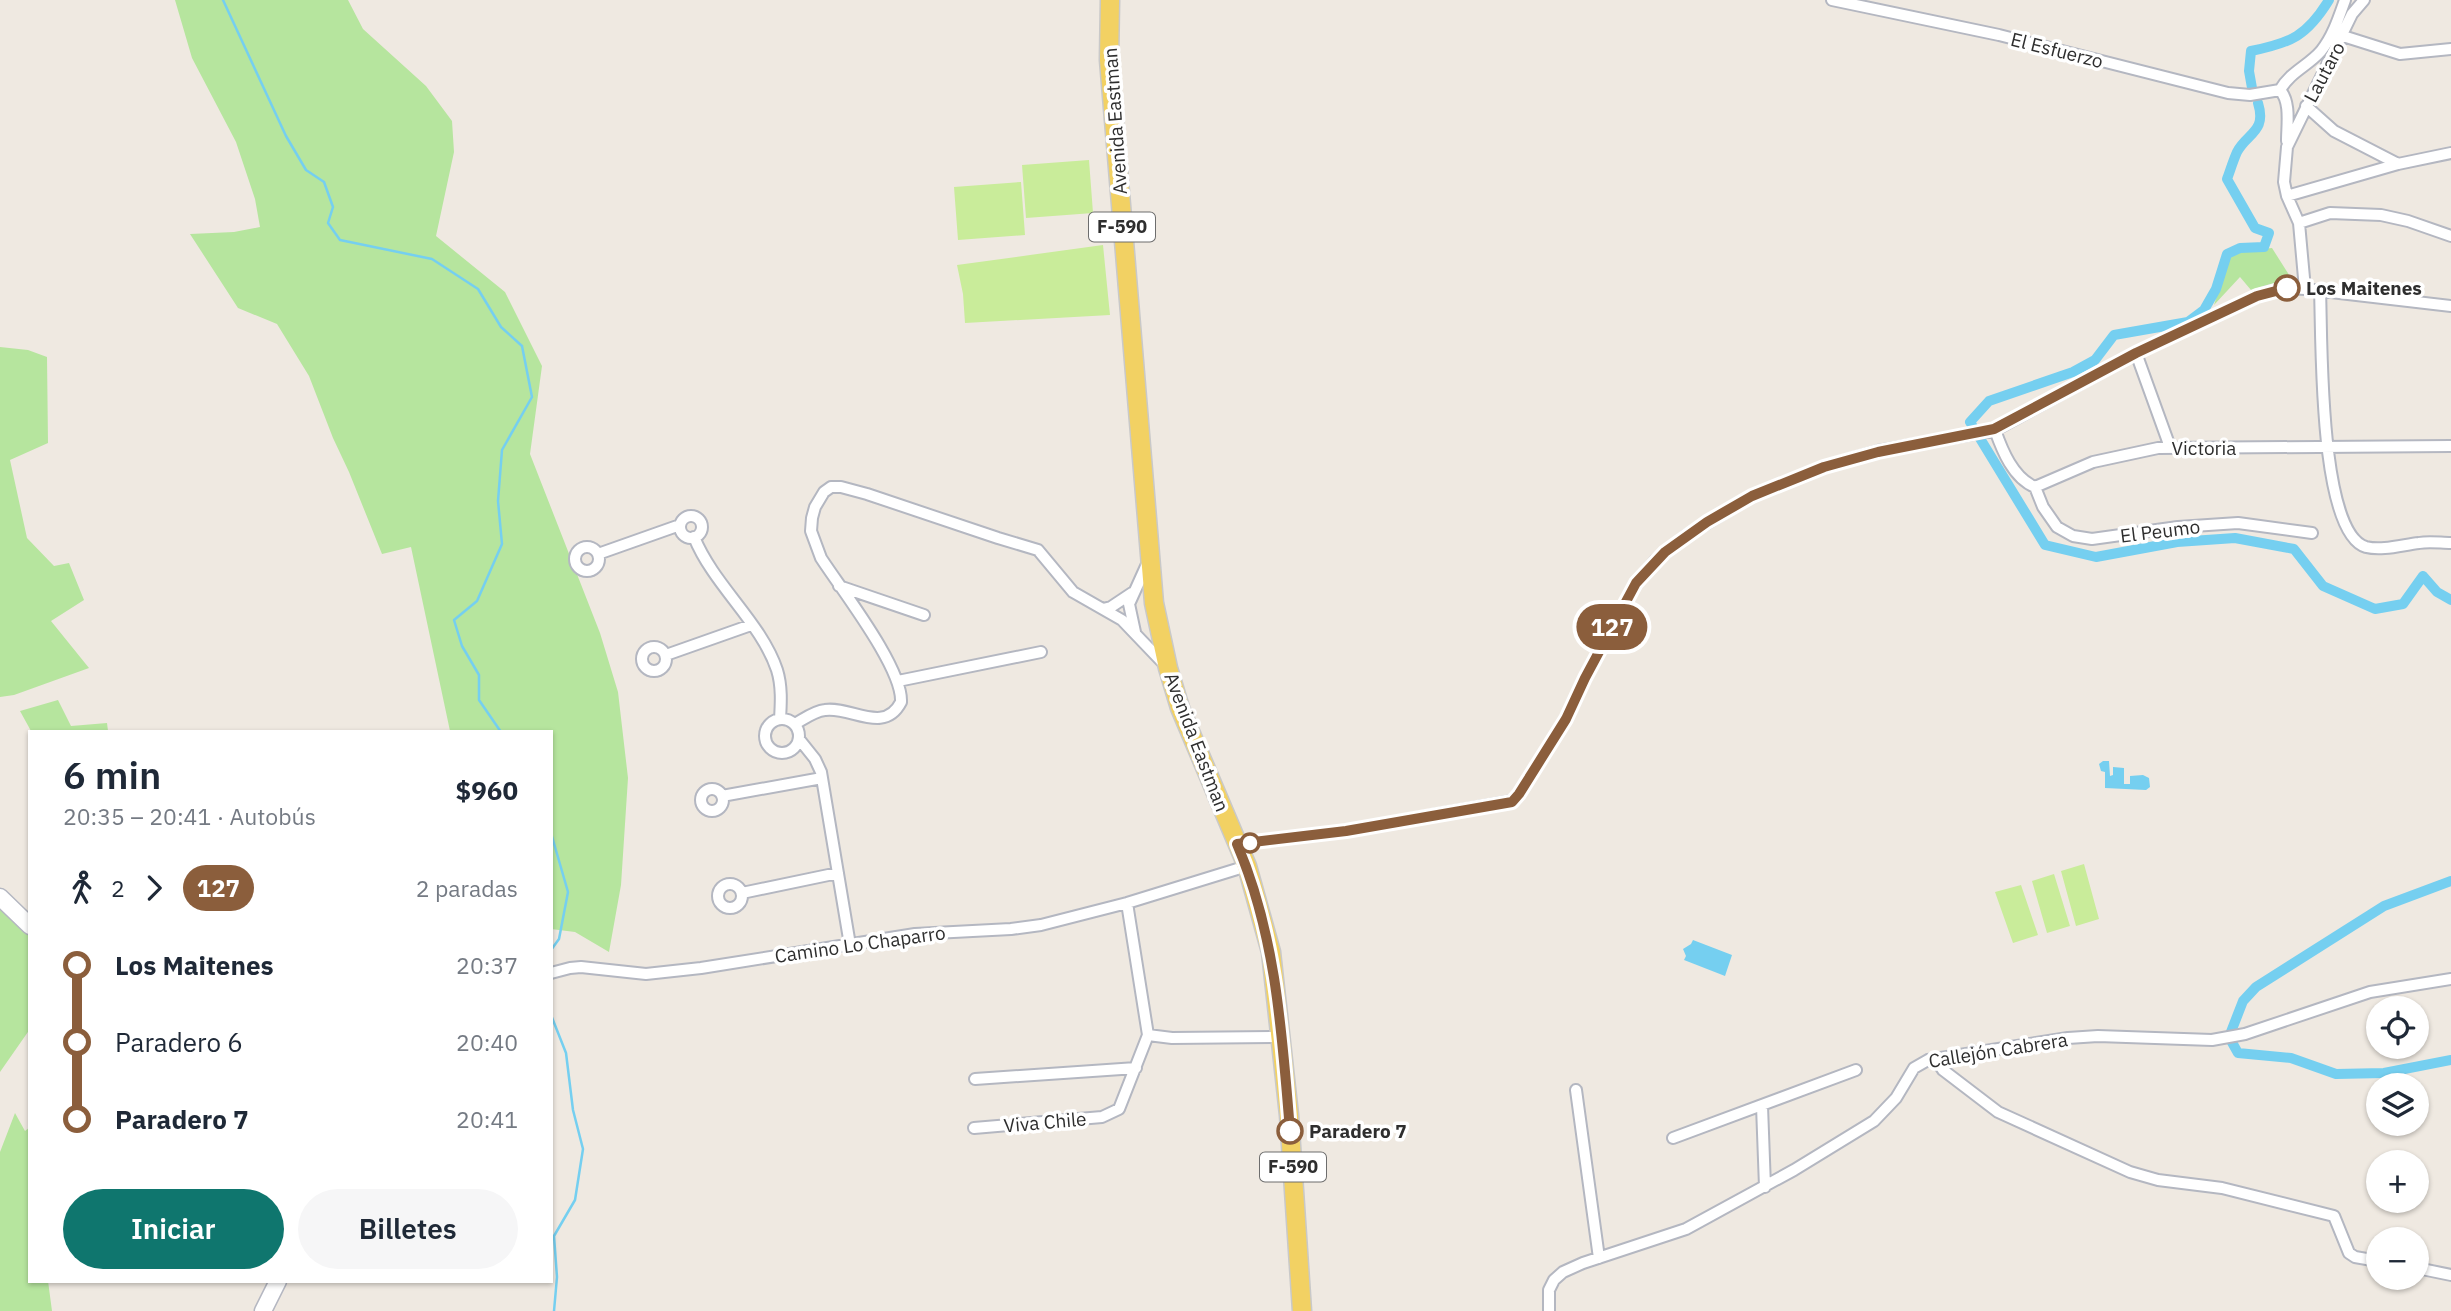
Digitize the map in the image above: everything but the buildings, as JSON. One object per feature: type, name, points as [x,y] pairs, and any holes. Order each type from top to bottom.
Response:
[{"type":"main road","name":"Avenida Eastman","points":[[1110,0],[1109,60],[1154,603],[1180,708],[1247,866],[1271,952],[1295,1194],[1302,1311]]},
{"type":"street","name":"El Esfuerzo","points":[[1832,0],[1999,35],[2228,93],[2250,95],[2280,90]]},
{"type":"street","points":[[2280,90],[2296,71],[2319,53],[2337,23],[2345,0]]},
{"type":"street","name":"Lautaro","points":[[2287,147],[2353,14],[2364,0]]},
{"type":"street","points":[[2343,36],[2400,54],[2451,50]]},
{"type":"street","name":"Lautaro","points":[[2280,90],[2286,97],[2287,105],[2284,182],[2287,197],[2300,223],[2305,289]]},
{"type":"street","points":[[2306,106],[2334,131],[2398,164]]},
{"type":"street","points":[[2287,197],[2398,164],[2451,153]]},
{"type":"street","points":[[2300,223],[2330,213],[2381,215],[2451,236]]},
{"type":"street","points":[[1237,844],[1346,831],[1512,802],[1566,719],[1636,583],[1665,552],[1730,509],[1800,475],[1878,452],[1992,430],[2136,353],[2257,296],[2278,289],[2320,290],[2451,306]]},
{"type":"street","points":[[2320,290],[2326,447],[2341,515],[2353,538],[2364,546],[2379,548],[2421,542],[2451,543]]},
{"type":"street","points":[[2136,353],[2170,447]]},
{"type":"street","points":[[1992,430],[2021,479],[2035,486]]},
{"type":"street","name":"Victoria","points":[[2035,486],[2076,468],[2111,457],[2170,447],[2451,446]]},
{"type":"street","points":[[799,738],[790,751],[780,752],[771,748],[765,733],[770,723],[780,719],[795,724],[826,709],[877,719],[897,709],[901,702],[898,681],[891,666],[821,558],[811,531],[815,507],[831,486],[851,489],[1038,550],[1073,592],[1084,601],[1122,620],[1168,668]]},
{"type":"street","name":"El Peumo","points":[[2035,486],[2043,507],[2057,527],[2073,536],[2092,539],[2178,527],[2238,523],[2312,533]]},
{"type":"street","points":[[598,554],[680,525],[687,517],[697,518],[702,527],[700,533],[694,537],[684,535],[680,525]]},
{"type":"street","points":[[694,537],[706,561],[767,648],[777,670],[781,692],[780,719]]},
{"type":"street","points":[[1135,635],[1129,613],[1132,593],[1149,558]]},
{"type":"street","points":[[839,586],[924,615]]},
{"type":"street","points":[[1103,609],[1132,593]]},
{"type":"street","points":[[666,655],[751,625]]},
{"type":"street","points":[[898,681],[1041,652]]},
{"type":"street","points":[[795,724],[799,738],[815,758],[822,778],[850,945]]},
{"type":"street","points":[[722,796],[822,778]]},
{"type":"street","name":"Camino Lo Chaparro","points":[[553,972],[581,967],[646,974],[933,932],[1041,925],[1128,903],[1247,866]]},
{"type":"street","points":[[742,893],[838,873]]},
{"type":"street","points":[[0,897],[28,924]]},
{"type":"street","name":"Viva Chile","points":[[974,1128],[1102,1118],[1119,1109],[1148,1035],[1128,903]]},
{"type":"street","name":"Callejón Cabrera","points":[[1549,1311],[1549,1290],[1558,1275],[1599,1258],[1686,1229],[1864,1129],[1890,1106],[1920,1063],[1935,1058],[2068,1038],[2098,1036],[2211,1040],[2239,1035],[2370,992],[2451,979]]},
{"type":"street","points":[[1148,1035],[1172,1038],[1281,1037]]},
{"type":"street","points":[[1935,1058],[1943,1070],[1998,1112],[2130,1172],[2158,1180],[2222,1188],[2334,1216],[2350,1253],[2366,1259]]},
{"type":"street","points":[[975,1079],[1136,1068]]},
{"type":"street","points":[[1673,1138],[1856,1070]]},
{"type":"street","points":[[1576,1090],[1599,1258]]},
{"type":"street","points":[[1762,1106],[1765,1186]]},
{"type":"street","points":[[2429,1270],[2451,1275]]},
{"type":"street","points":[[263,1311],[277,1283]]},
{"type":"green space","points":[[175,0],[348,0],[363,29],[426,86],[452,121],[454,152],[436,236],[505,292],[542,366],[530,454],[600,633],[618,692],[628,778],[621,885],[609,952],[575,932],[553,929],[553,730],[450,730],[411,547],[382,554],[309,376],[277,324],[238,308],[190,234],[234,232],[260,227],[255,199],[236,142],[192,58]]},
{"type":"green space","points":[[1089,160],[1093,213],[1026,218],[1022,165]]},
{"type":"green space","points":[[1021,182],[1025,235],[958,240],[954,187]]},
{"type":"green space","points":[[1103,245],[1110,315],[965,323],[957,265]]},
{"type":"green space","points":[[2272,248],[2291,278],[2251,290],[2240,277],[2214,305],[2229,257],[2242,251]]},
{"type":"green space","points":[[0,347],[28,350],[47,357],[48,443],[10,460],[27,538],[54,566],[69,563],[84,600],[51,621],[89,668],[14,695],[0,697]]},
{"type":"green space","points":[[58,700],[71,726],[107,723],[108,730],[30,730],[20,711]]},
{"type":"green space","points":[[2084,864],[2099,919],[2076,926],[2061,871]]},
{"type":"green space","points":[[2054,874],[2070,926],[2047,933],[2032,881]]},
{"type":"green space","points":[[2021,885],[2038,935],[2013,943],[1995,892]]},
{"type":"green space","points":[[0,903],[28,935],[28,1032],[0,1072]]},
{"type":"green space","points":[[15,1113],[25,1131],[28,1129],[28,1283],[48,1283],[52,1311],[0,1311],[0,1152]]},
{"type":"water","points":[[2109,761],[2110,776],[2113,775],[2113,767],[2124,768],[2124,784],[2130,784],[2130,776],[2143,775],[2149,778],[2150,787],[2146,790],[2105,788],[2105,772],[2101,771],[2099,764]]},
{"type":"water","points":[[1693,940],[1732,955],[1725,976],[1684,960],[1686,956],[1683,949]]},
{"type":"waterway","points":[[223,0],[286,136],[306,170],[324,182],[333,207],[328,223],[340,240],[432,259],[478,289],[501,327],[522,346],[532,397],[502,450],[498,501],[502,544],[477,601],[454,620],[462,646],[479,675],[479,700],[500,730]]},
{"type":"waterway","points":[[2252,88],[2249,71],[2251,51],[2277,45],[2297,36],[2313,22],[2329,0]]},
{"type":"waterway","points":[[2258,103],[2258,126],[2237,152],[2227,179],[2255,228],[2269,233],[2264,247],[2240,248],[2227,254],[2216,289],[2204,310],[2188,322],[2114,335],[2095,360],[2073,372],[1989,401],[1970,422],[2045,545],[2096,557],[2177,542],[2235,538],[2294,549],[2323,586],[2375,609],[2403,604],[2423,576],[2437,592],[2451,600]]},
{"type":"waterway","points":[[553,840],[568,892],[559,939],[553,947]]},
{"type":"waterway","points":[[2451,881],[2384,906],[2256,987],[2243,1001],[2229,1037],[2238,1053],[2291,1058],[2336,1074],[2384,1073],[2451,1060]]},
{"type":"waterway","points":[[553,1020],[566,1053],[573,1110],[583,1149],[575,1200],[554,1236],[557,1277],[554,1311]]},
{"type":"bus line","name":"127","points":[[1290,1131],[1271,952],[1247,866],[1237,844],[1346,831],[1512,802],[1566,719],[1636,583],[1654,561],[1707,522],[1776,485],[1851,458],[1994,429],[2136,353],[2257,296],[2287,288]]},
{"type":"place","name":"Los Maitenes","points":[[2287,288]]},
{"type":"place","name":"Paradero 7","points":[[1290,1131]]}]
